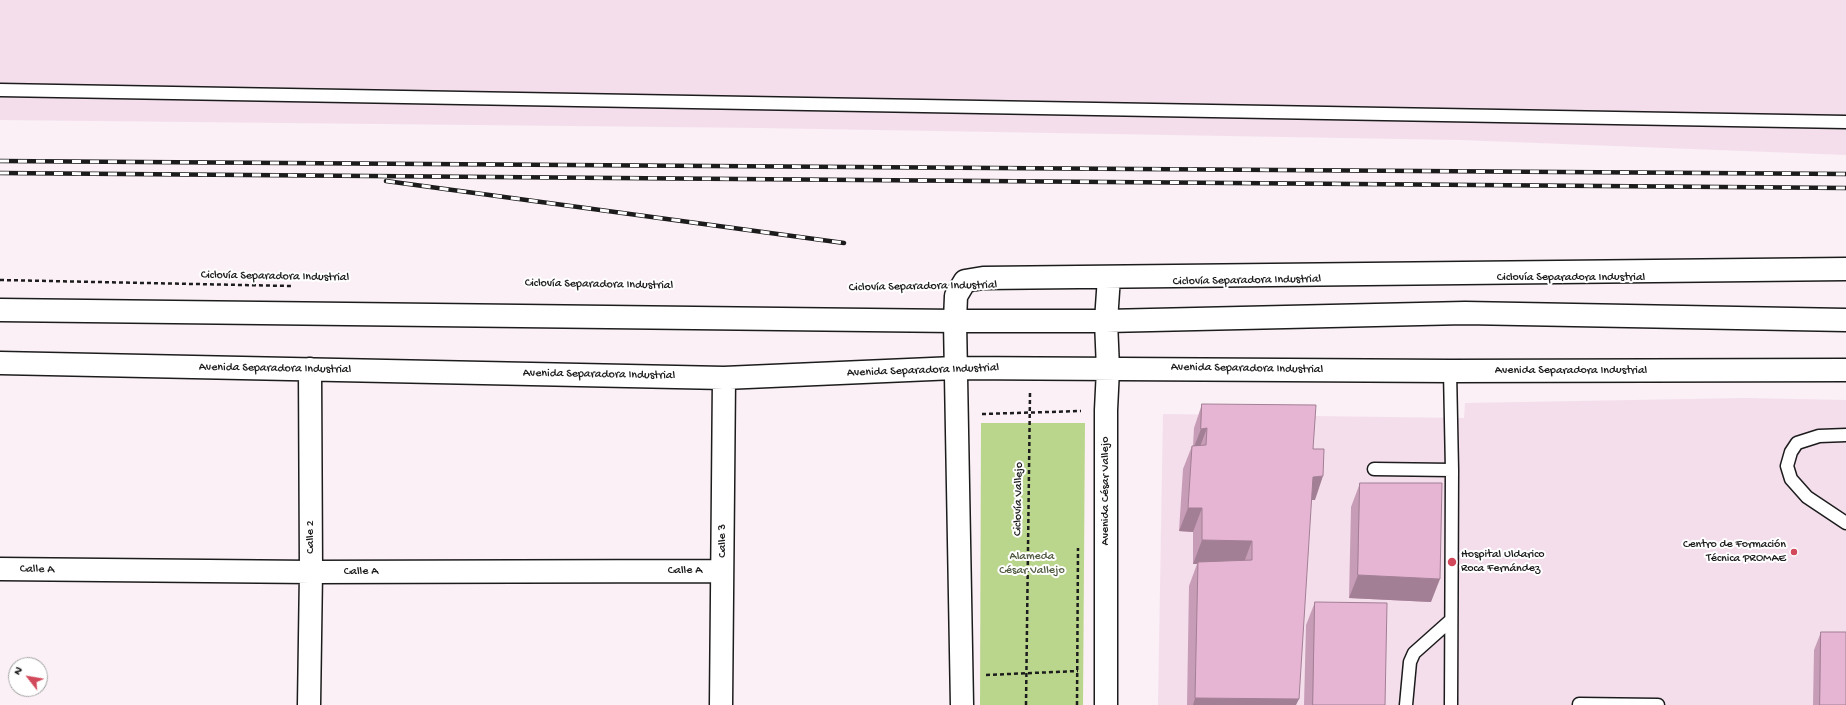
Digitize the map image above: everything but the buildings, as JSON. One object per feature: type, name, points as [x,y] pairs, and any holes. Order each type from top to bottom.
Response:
[{"type":"street","points":[[962,705],[955,321],[956,296],[965,281],[983,278],[1846,269]]},
{"type":"street","name":"Avenida César Vallejo","points":[[1106,705],[1106,410],[1108,369],[1106,321],[1109,277]]},
{"type":"street","points":[[0,310],[955,321],[1106,321],[1465,313],[1846,320]]},
{"type":"street","name":"Avenida Separadora Industrial","points":[[0,363],[724,378],[955,368],[1450,371],[1846,370]]},
{"type":"street","name":"Calle 2","points":[[309,705],[311,572],[310,369]]},
{"type":"street","name":"Calle 3","points":[[721,705],[724,378]]},
{"type":"street","name":"Calle A","points":[[0,569],[311,572],[722,571]]},
{"type":"lane","points":[[0,90],[1846,122]]},
{"type":"lane","points":[[1450,371],[1452,470],[1451,705]]},
{"type":"lane","points":[[1846,435],[1819,436],[1797,443],[1787,466],[1791,478],[1807,497],[1846,522]]},
{"type":"lane","points":[[1374,469],[1452,470]]},
{"type":"lane","points":[[1406,705],[1410,662],[1414,653],[1451,620]]},
{"type":"lane","points":[[1578,704],[1658,705]]},
{"type":"path","name":"Ciclovía Separadora Industrial","points":[[0,280],[294,286]]},
{"type":"path","name":"Ciclovía Vallejo","points":[[1026,705],[1029,412],[1031,368]]},
{"type":"path","points":[[956,414],[1106,410]]},
{"type":"path","points":[[1079,411],[1079,419]]},
{"type":"path","points":[[1077,705],[1078,545]]},
{"type":"path","points":[[984,675],[1078,671]]},
{"type":"shaded area","points":[[0,0],[1846,0],[1846,155],[1460,140],[761,128],[0,120]]},
{"type":"shaded area","name":"Hospital Uldarico Roca Fernández","points":[[1745,398],[1846,400],[1846,705],[1158,705],[1163,414],[1464,418],[1465,403]]},
{"type":"green space","name":"Alameda César Vallejo","points":[[981,423],[1085,423],[1083,705],[980,705]]},
{"type":"railway","points":[[0,161],[1846,174]]},
{"type":"railway","points":[[0,173],[1846,188]]},
{"type":"railway","points":[[386,181],[844,243]]},
{"type":"place","name":"Centro de Formación Técnica PROMAE","points":[[1794,552]]},
{"type":"place","name":"Hospital Uldarico Roca Fernández","points":[[1452,562]]}]
